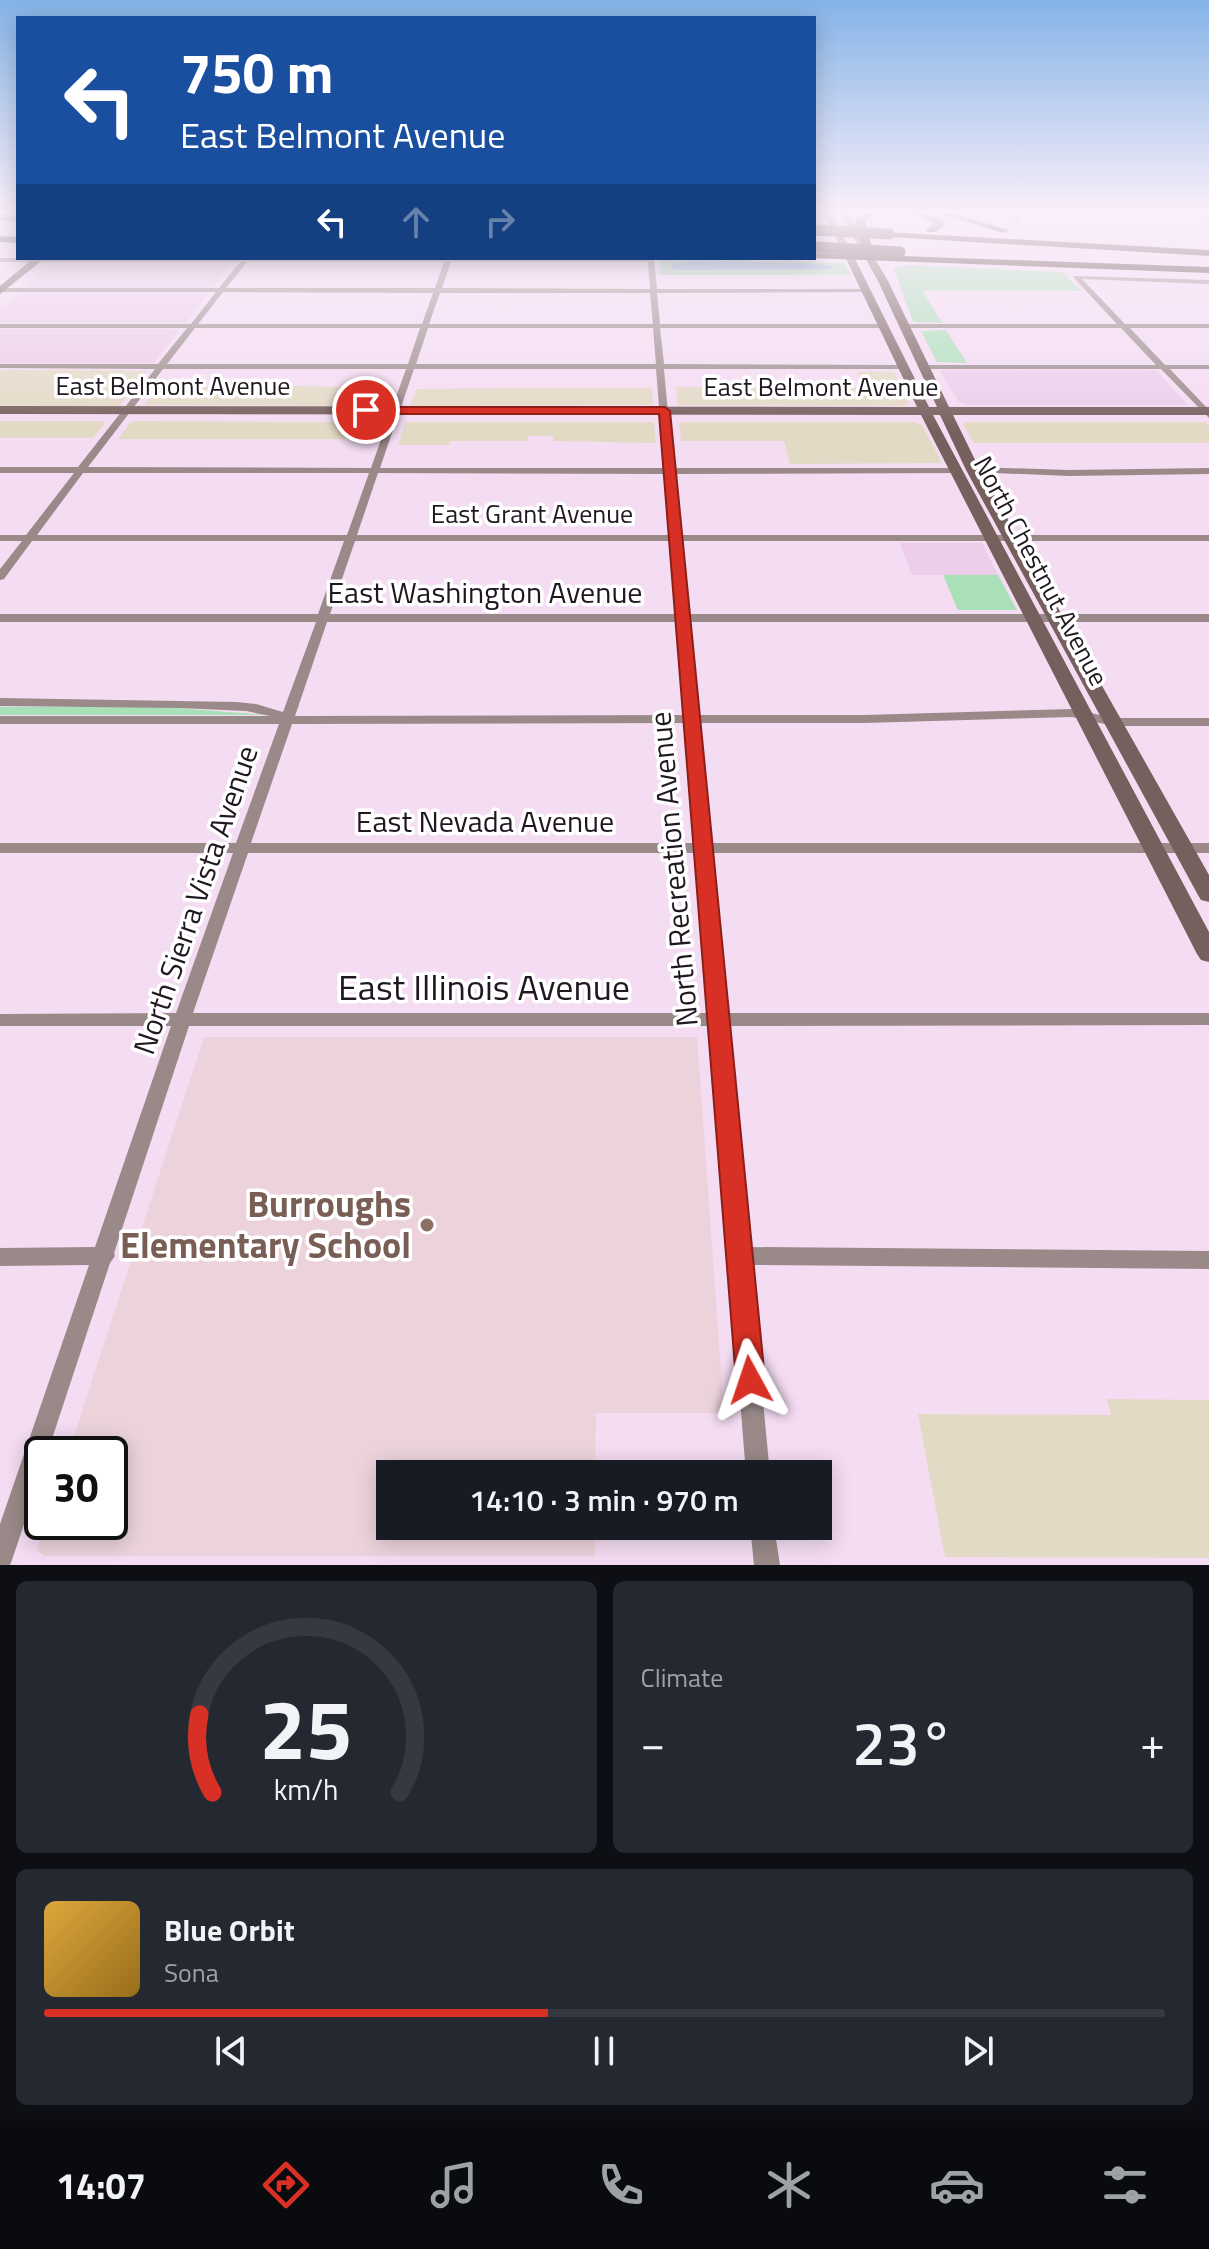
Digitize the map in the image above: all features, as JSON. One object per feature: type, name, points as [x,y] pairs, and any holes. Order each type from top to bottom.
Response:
[{"type":"main road","name":"North Chestnut Avenue","points":[[866,286],[956,471],[1209,954]]},
{"type":"main road","name":"North Chestnut Avenue","points":[[885,286],[973,470],[1209,895]]},
{"type":"main road","points":[[885,326],[897,331],[908,353],[924,367]]},
{"type":"main road","name":"East Belmont Avenue","points":[[0,410],[394,414],[1208,414]]},
{"type":"main road","name":"East Belmont Avenue","points":[[0,417],[124,413]]},
{"type":"street","points":[[0,577],[224,286]]},
{"type":"street","name":"North Sierra Vista Avenue","points":[[0,1560],[105,1256],[182,1020],[438,286]]},
{"type":"street","name":"North Recreation Avenue","points":[[653,286],[671,471],[674,536],[694,719],[757,1460]]},
{"type":"street","points":[[1085,286],[1208,414]]},
{"type":"street","points":[[1,291],[868,291]]},
{"type":"street","points":[[0,326],[885,326]]},
{"type":"street","points":[[904,326],[1209,326]]},
{"type":"street","points":[[0,366],[903,367]]},
{"type":"street","points":[[924,367],[1209,367]]},
{"type":"street","points":[[0,470],[956,471]]},
{"type":"street","points":[[973,470],[1069,473],[1209,471]]},
{"type":"street","name":"East Grant Avenue","points":[[0,538],[1209,538]]},
{"type":"street","name":"East Washington Avenue","points":[[0,618],[1209,618]]},
{"type":"street","points":[[0,702],[166,703],[242,707],[272,711],[288,718]]},
{"type":"street","points":[[0,720],[865,719],[1033,713],[1087,716],[1114,722],[1209,722]]},
{"type":"street","name":"East Nevada Avenue","points":[[0,848],[1209,848]]},
{"type":"street","name":"East Illinois Avenue","points":[[0,1020],[1209,1019]]},
{"type":"street","points":[[0,1257],[105,1256]]},
{"type":"street","points":[[740,1256],[1209,1260]]},
{"type":"street","points":[[764,1540],[767,1565]]},
{"type":"shaded area","points":[[25,286],[215,286],[213,288],[23,288]]},
{"type":"shaded area","points":[[20,294],[208,294],[186,323],[0,323],[0,307]]},
{"type":"shaded area","points":[[0,329],[180,329],[154,363],[0,363]]},
{"type":"shaded area","points":[[0,370],[147,371],[120,405],[0,406]]},
{"type":"shaded area","points":[[857,371],[894,372],[909,403],[903,406],[678,405],[676,387],[864,388]]},
{"type":"shaded area","points":[[1157,371],[1188,405],[968,405],[959,402],[940,372]]},
{"type":"shaded area","points":[[157,388],[393,388],[386,406],[144,405]]},
{"type":"shaded area","points":[[652,388],[653,405],[410,406],[416,389]]},
{"type":"shaded area","points":[[0,421],[105,423],[93,438],[0,438]]},
{"type":"shaded area","points":[[380,422],[374,439],[118,439],[130,423]]},
{"type":"shaded area","points":[[650,422],[654,423],[656,443],[553,441],[553,436],[528,436],[527,441],[398,445],[405,423]]},
{"type":"shaded area","points":[[914,422],[922,425],[942,463],[790,464],[784,441],[681,441],[679,423]]},
{"type":"shaded area","points":[[1205,422],[1209,426],[1209,443],[974,443],[963,424]]},
{"type":"shaded area","points":[[900,543],[982,543],[998,575],[912,575]]},
{"type":"shaded area","name":"Burroughs Elementary School","points":[[204,1037],[697,1037],[724,1413],[596,1413],[595,1460],[376,1460],[376,1540],[595,1540],[595,1556],[44,1556],[37,1550],[40,1540],[128,1540],[128,1436],[74,1436]]},
{"type":"shaded area","points":[[1107,1399],[1209,1400],[1209,1558],[945,1557],[918,1414],[1111,1415]]},
{"type":"green space","points":[[900,286],[1076,286],[1081,291],[923,291],[942,323],[914,322]]},
{"type":"green space","points":[[946,330],[967,363],[937,362],[921,331]]},
{"type":"green space","points":[[943,575],[998,575],[1017,610],[958,610]]},
{"type":"green space","points":[[0,707],[162,707],[270,715],[0,715]]},
{"type":"place","name":"Burroughs Elementary School","points":[[427,1225]]},
{"type":"route","points":[[366,410],[665,411],[750,1380]]}]
